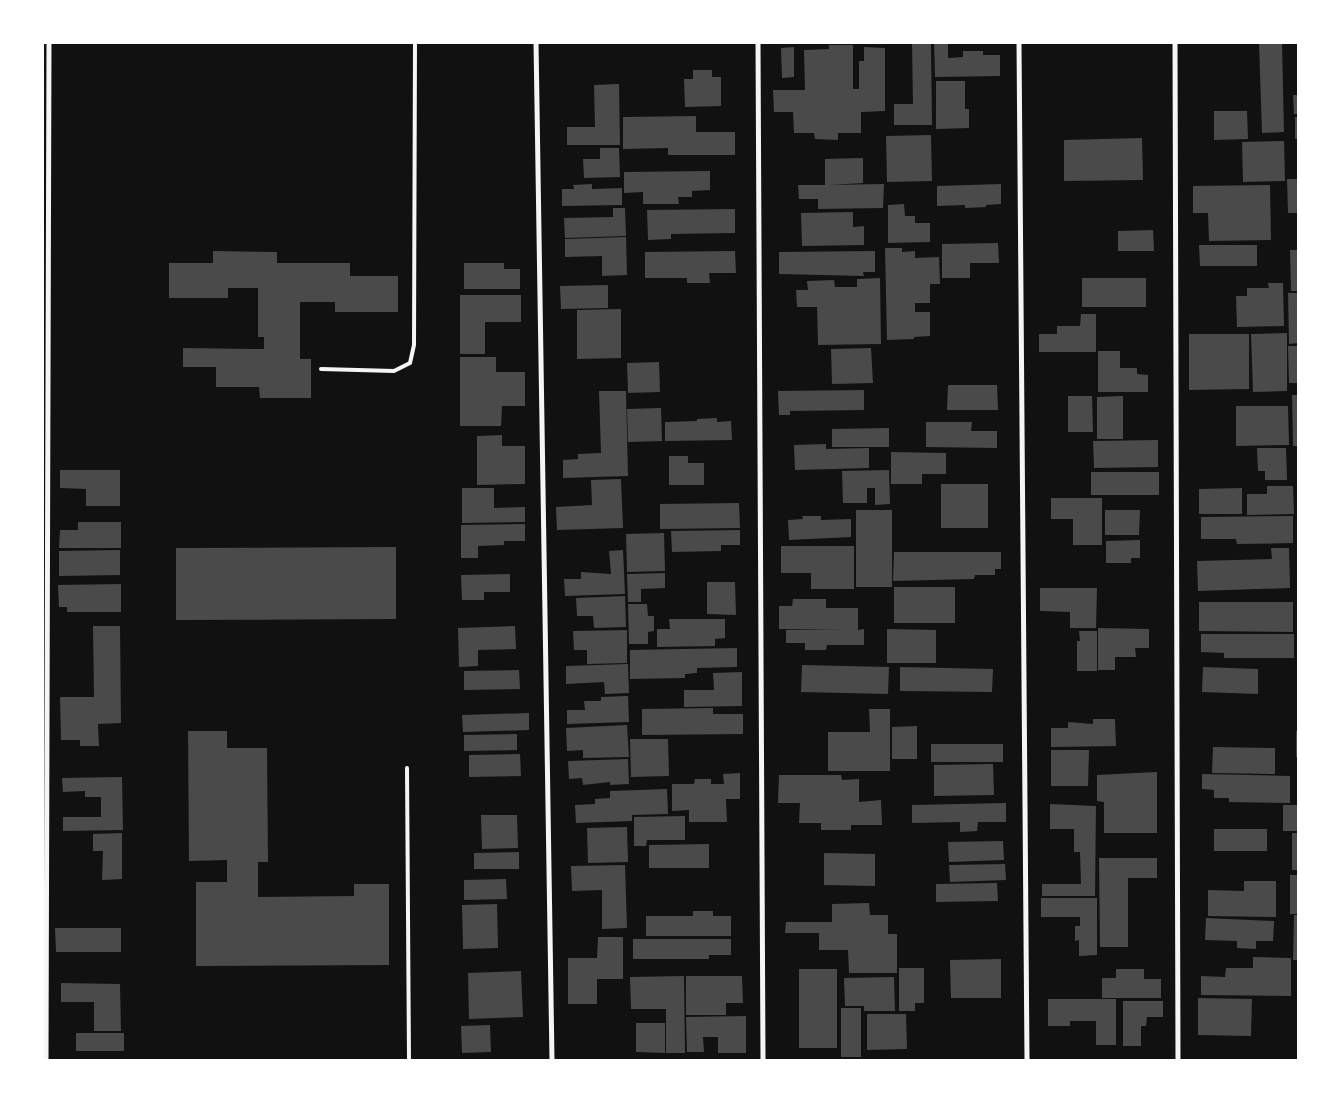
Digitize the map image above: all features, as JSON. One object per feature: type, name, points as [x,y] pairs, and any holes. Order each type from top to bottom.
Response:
[{"type":"street","points":[[46,1060],[49,42]]},
{"type":"street","points":[[536,42],[552,1060]]},
{"type":"street","points":[[758,42],[762,1060]]},
{"type":"street","points":[[1019,42],[1026,1060]]},
{"type":"street","points":[[1175,42],[1178,1060]]},
{"type":"lane","points":[[322,369],[394,371],[410,363],[414,345],[415,42]]},
{"type":"lane","points":[[407,768],[409,1060]]},
{"type":"building","points":[[934,42],[948,42],[948,58],[963,57],[963,51],[983,51],[983,55],[1000,55],[1000,76],[935,77]]},
{"type":"building","points":[[1282,42],[1284,132],[1262,133],[1259,43]]},
{"type":"building","points":[[912,44],[931,44],[932,125],[894,125],[894,104],[913,104]]},
{"type":"building","points":[[829,45],[853,45],[853,89],[859,89],[859,61],[864,61],[864,47],[885,48],[885,111],[861,112],[861,133],[838,133],[838,140],[815,139],[814,133],[794,133],[793,112],[774,112],[773,90],[805,90],[804,50],[829,49]]},
{"type":"building","points":[[794,47],[794,77],[782,78],[781,48]]},
{"type":"building","points":[[693,70],[712,70],[712,77],[721,77],[721,106],[685,107],[684,79],[693,79]]},
{"type":"building","points":[[936,81],[965,81],[965,109],[969,109],[969,128],[936,129]]},
{"type":"building","points":[[619,84],[620,145],[567,145],[567,127],[595,127],[594,85]]},
{"type":"building","points":[[1293,95],[1298,95],[1298,114],[1294,114]]},
{"type":"building","points":[[1214,111],[1247,111],[1248,139],[1214,140]]},
{"type":"building","points":[[696,116],[696,132],[735,132],[735,155],[668,155],[668,148],[623,149],[623,117]]},
{"type":"building","points":[[1295,117],[1298,117],[1298,139],[1295,139]]},
{"type":"building","points":[[931,135],[932,181],[887,182],[886,136]]},
{"type":"building","points":[[1142,138],[1143,180],[1064,181],[1064,140]]},
{"type":"building","points":[[1284,141],[1285,181],[1243,182],[1242,142]]},
{"type":"building","points":[[600,148],[619,148],[620,177],[584,178],[583,159],[600,159]]},
{"type":"building","points":[[863,158],[863,183],[829,185],[884,184],[883,208],[818,209],[818,199],[799,199],[798,185],[825,185],[825,159]]},
{"type":"building","points":[[710,171],[710,190],[692,191],[692,197],[678,197],[679,204],[643,204],[643,192],[624,193],[624,172]]},
{"type":"building","points":[[1287,179],[1298,179],[1298,213],[1288,213]]},
{"type":"building","points":[[592,184],[592,189],[622,188],[622,205],[562,206],[562,189],[574,189],[573,185]]},
{"type":"building","points":[[1001,184],[1001,204],[965,208],[965,205],[937,206],[937,186]]},
{"type":"building","points":[[1270,185],[1271,240],[1209,241],[1208,213],[1193,213],[1193,186]]},
{"type":"building","points":[[904,204],[905,216],[915,216],[915,223],[930,223],[930,242],[888,243],[888,205]]},
{"type":"building","points":[[613,208],[625,208],[626,236],[565,238],[564,218],[613,217]]},
{"type":"building","points":[[735,209],[735,233],[671,234],[671,239],[648,240],[647,210]]},
{"type":"building","points":[[853,212],[853,227],[864,226],[864,245],[802,246],[801,213]]},
{"type":"building","points":[[1153,230],[1154,251],[1118,251],[1118,231]]},
{"type":"building","points":[[626,237],[627,275],[602,276],[602,256],[565,257],[565,239]]},
{"type":"building","points":[[998,243],[999,263],[970,263],[970,278],[942,278],[942,244]]},
{"type":"building","points":[[1199,245],[1257,245],[1257,266],[1200,266]]},
{"type":"building","points":[[885,248],[902,248],[902,252],[915,251],[915,258],[939,257],[940,284],[930,284],[930,303],[915,303],[915,312],[930,312],[930,336],[914,337],[914,339],[887,340]]},
{"type":"building","points":[[1290,250],[1298,250],[1298,291],[1291,291]]},
{"type":"building","points":[[213,251],[277,252],[277,263],[350,263],[350,276],[398,276],[398,312],[335,312],[335,302],[300,302],[300,359],[311,359],[311,398],[260,398],[259,387],[216,387],[216,367],[183,367],[183,348],[264,349],[264,337],[258,337],[258,288],[228,288],[228,298],[169,298],[169,263],[213,263]]},
{"type":"building","points":[[735,251],[736,273],[709,273],[710,283],[687,283],[687,278],[645,278],[645,252]]},
{"type":"building","points":[[875,251],[875,272],[863,272],[864,276],[779,274],[779,252]]},
{"type":"building","points":[[464,263],[504,263],[504,269],[520,269],[520,289],[464,289]]},
{"type":"building","points":[[880,278],[881,344],[818,345],[817,307],[797,307],[796,290],[808,290],[807,281],[834,280],[835,287],[857,287],[857,279]]},
{"type":"building","points":[[1082,278],[1146,278],[1146,307],[1082,307]]},
{"type":"building","points":[[1268,283],[1283,283],[1284,326],[1237,327],[1236,296],[1247,296],[1247,288],[1269,288]]},
{"type":"building","points":[[608,285],[608,308],[561,309],[560,286]]},
{"type":"building","points":[[1288,293],[1298,293],[1298,343],[1289,344]]},
{"type":"building","points":[[460,295],[521,295],[521,322],[485,322],[485,354],[460,354]]},
{"type":"building","points":[[621,309],[621,358],[577,359],[577,310]]},
{"type":"building","points":[[1081,314],[1096,314],[1096,352],[1039,352],[1039,334],[1057,334],[1057,326],[1080,326]]},
{"type":"building","points":[[1287,333],[1287,391],[1253,392],[1251,334]]},
{"type":"building","points":[[1189,334],[1249,334],[1249,389],[1189,390]]},
{"type":"building","points":[[1288,346],[1298,346],[1298,383],[1289,383]]},
{"type":"building","points":[[871,348],[873,383],[832,384],[831,349]]},
{"type":"building","points":[[1098,351],[1120,351],[1120,368],[1137,368],[1137,374],[1148,375],[1148,392],[1098,392]]},
{"type":"building","points":[[460,357],[496,357],[496,372],[525,372],[525,406],[502,406],[501,426],[460,426]]},
{"type":"building","points":[[659,362],[660,392],[628,393],[627,363]]},
{"type":"building","points":[[948,385],[997,385],[998,410],[947,410]]},
{"type":"building","points":[[864,390],[864,410],[790,411],[790,415],[779,415],[778,391]]},
{"type":"building","points":[[599,391],[626,391],[628,476],[563,478],[563,460],[578,459],[578,454],[601,453]]},
{"type":"building","points":[[1292,395],[1298,395],[1298,446],[1293,446]]},
{"type":"building","points":[[1068,396],[1092,396],[1093,432],[1068,432]]},
{"type":"building","points":[[1123,396],[1123,439],[1097,439],[1097,397]]},
{"type":"building","points":[[1236,406],[1288,406],[1289,445],[1236,446]]},
{"type":"building","points":[[661,408],[662,441],[628,442],[627,409]]},
{"type":"building","points":[[717,418],[717,422],[731,421],[732,440],[665,441],[665,422]]},
{"type":"building","points":[[926,422],[972,422],[971,431],[997,431],[997,448],[926,447]]},
{"type":"building","points":[[889,428],[889,447],[832,447],[832,429]]},
{"type":"building","points":[[502,435],[502,446],[525,446],[525,484],[477,485],[477,436]]},
{"type":"building","points":[[1158,440],[1158,467],[1094,468],[1093,441]]},
{"type":"building","points":[[826,444],[826,449],[869,448],[869,468],[795,470],[794,445]]},
{"type":"building","points":[[1257,448],[1286,448],[1287,480],[1265,480],[1265,471],[1258,471]]},
{"type":"building","points":[[891,452],[946,453],[946,474],[922,474],[922,484],[891,484]]},
{"type":"building","points":[[669,456],[688,456],[688,463],[704,463],[704,485],[669,485]]},
{"type":"building","points":[[60,470],[120,470],[120,506],[86,506],[86,489],[60,488]]},
{"type":"building","points":[[889,470],[890,504],[875,505],[875,488],[867,488],[867,503],[843,503],[842,471]]},
{"type":"building","points":[[1091,472],[1159,472],[1159,495],[1091,495]]},
{"type":"building","points":[[621,479],[623,528],[557,530],[556,507],[592,505],[591,480]]},
{"type":"building","points":[[941,484],[988,484],[988,528],[941,528]]},
{"type":"building","points":[[1267,486],[1293,486],[1294,514],[1247,515],[1247,494],[1267,494]]},
{"type":"building","points":[[462,488],[494,488],[494,508],[525,507],[525,522],[462,523]]},
{"type":"building","points":[[1242,488],[1242,514],[1199,514],[1199,489]]},
{"type":"building","points":[[1051,498],[1102,498],[1102,545],[1073,545],[1073,519],[1051,519]]},
{"type":"building","points":[[739,503],[740,528],[660,529],[660,504]]},
{"type":"building","points":[[856,510],[892,510],[892,587],[856,587]]},
{"type":"building","points":[[1105,510],[1140,510],[1139,535],[1105,535]]},
{"type":"building","points":[[802,516],[821,516],[821,520],[851,519],[851,537],[789,540],[788,520],[803,519]]},
{"type":"building","points":[[1293,516],[1293,543],[1237,544],[1236,539],[1201,539],[1201,517]]},
{"type":"building","points":[[78,522],[121,522],[121,548],[59,548],[60,530],[78,530]]},
{"type":"building","points":[[525,524],[525,541],[504,541],[504,545],[478,546],[478,558],[461,558],[461,525]]},
{"type":"building","points":[[740,530],[740,545],[721,545],[721,551],[672,552],[671,531]]},
{"type":"building","points":[[664,533],[665,571],[627,572],[626,534]]},
{"type":"building","points":[[1140,540],[1140,558],[1131,558],[1131,563],[1106,563],[1106,541]]},
{"type":"building","points":[[781,546],[854,546],[854,589],[811,589],[811,573],[781,573]]},
{"type":"building","points":[[396,547],[396,619],[176,620],[176,548]]},
{"type":"building","points":[[1271,548],[1289,548],[1290,588],[1198,591],[1197,561],[1272,559]]},
{"type":"building","points":[[120,550],[120,575],[59,576],[59,551]]},
{"type":"building","points":[[623,550],[625,594],[565,596],[564,579],[581,579],[581,572],[611,574],[609,551]]},
{"type":"building","points":[[894,552],[1001,552],[1001,569],[995,569],[995,575],[975,575],[974,579],[893,581]]},
{"type":"building","points":[[665,573],[665,588],[641,589],[641,602],[628,602],[627,574]]},
{"type":"building","points":[[510,574],[510,592],[484,592],[484,600],[462,600],[461,575]]},
{"type":"building","points":[[707,582],[735,582],[736,615],[707,614]]},
{"type":"building","points":[[121,584],[121,612],[67,612],[67,607],[59,607],[58,585]]},
{"type":"building","points":[[894,587],[955,587],[955,623],[894,623]]},
{"type":"building","points":[[1040,588],[1097,588],[1096,628],[1070,628],[1070,612],[1040,611]]},
{"type":"building","points":[[625,596],[626,627],[594,628],[593,616],[577,616],[576,598]]},
{"type":"building","points":[[793,599],[826,599],[826,608],[858,608],[858,630],[864,629],[864,645],[827,645],[826,650],[805,650],[805,643],[786,643],[786,630],[842,630],[779,629],[779,606],[792,606]]},
{"type":"building","points":[[1199,602],[1293,602],[1293,632],[1199,631]]},
{"type":"building","points":[[628,604],[647,604],[648,616],[654,616],[654,631],[648,632],[648,644],[629,644]]},
{"type":"building","points":[[669,619],[725,619],[725,638],[715,639],[715,646],[657,647],[657,629],[670,629]]},
{"type":"building","points":[[93,626],[120,626],[121,723],[98,724],[99,746],[80,746],[80,740],[61,740],[60,697],[94,697]]},
{"type":"building","points":[[515,626],[516,649],[478,650],[478,666],[459,667],[458,628]]},
{"type":"building","points":[[1098,628],[1149,629],[1149,648],[1135,648],[1136,657],[1115,657],[1115,670],[1098,670]]},
{"type":"building","points":[[887,629],[936,630],[936,663],[887,663]]},
{"type":"building","points":[[627,630],[627,663],[587,664],[587,650],[574,650],[573,631]]},
{"type":"building","points":[[1079,631],[1097,631],[1097,671],[1077,671]]},
{"type":"building","points":[[1201,634],[1294,634],[1294,658],[1224,658],[1224,653],[1201,652]]},
{"type":"building","points":[[737,648],[737,667],[697,668],[697,673],[685,674],[685,678],[630,679],[630,650]]},
{"type":"building","points":[[628,664],[629,693],[605,694],[604,682],[566,684],[566,666]]},
{"type":"building","points":[[802,665],[889,667],[888,694],[801,692]]},
{"type":"building","points":[[900,667],[993,669],[992,692],[900,691]]},
{"type":"building","points":[[1203,667],[1258,669],[1258,694],[1202,692]]},
{"type":"building","points":[[519,670],[520,689],[464,690],[464,671]]},
{"type":"building","points":[[742,672],[742,706],[684,707],[684,690],[714,690],[713,673]]},
{"type":"building","points":[[628,696],[629,722],[567,724],[567,710],[585,710],[584,701],[601,701],[601,697]]},
{"type":"building","points":[[713,708],[713,714],[743,714],[743,734],[642,735],[642,709]]},
{"type":"building","points":[[869,709],[890,709],[890,771],[828,771],[828,732],[870,732]]},
{"type":"building","points":[[529,713],[529,730],[463,732],[462,715]]},
{"type":"building","points":[[1093,719],[1115,719],[1116,746],[1051,747],[1051,728],[1068,728],[1068,722],[1093,724]]},
{"type":"building","points":[[627,725],[629,757],[583,758],[583,750],[567,751],[566,728]]},
{"type":"building","points":[[917,726],[917,759],[892,759],[892,727]]},
{"type":"building","points":[[188,731],[227,731],[227,748],[267,748],[268,862],[258,862],[258,897],[354,896],[354,884],[389,884],[389,965],[196,966],[196,882],[227,882],[227,860],[189,861]]},
{"type":"building","points":[[1296,731],[1298,731],[1298,757],[1296,757]]},
{"type":"building","points":[[517,734],[517,750],[464,751],[464,735]]},
{"type":"building","points":[[630,739],[668,739],[669,776],[631,777]]},
{"type":"building","points":[[931,744],[1003,744],[1003,762],[931,762]]},
{"type":"building","points":[[1213,747],[1275,748],[1275,774],[1212,773]]},
{"type":"building","points":[[1051,750],[1089,750],[1088,786],[1051,786]]},
{"type":"building","points":[[520,754],[521,776],[469,777],[469,755]]},
{"type":"building","points":[[628,759],[629,784],[610,785],[610,782],[583,785],[582,778],[569,779],[568,761]]},
{"type":"building","points":[[993,764],[994,795],[934,796],[934,765]]},
{"type":"building","points":[[1157,772],[1157,833],[1104,833],[1104,802],[1097,801],[1097,775]]},
{"type":"building","points":[[740,773],[740,799],[726,799],[727,822],[689,822],[689,810],[672,811],[672,784],[694,784],[695,779],[711,779],[711,784],[724,784],[723,774]]},
{"type":"building","points":[[1202,774],[1290,776],[1290,803],[1229,802],[1229,798],[1214,798],[1214,790],[1202,789]]},
{"type":"building","points":[[779,775],[841,775],[842,780],[859,779],[859,802],[881,800],[882,825],[851,825],[851,830],[821,830],[821,823],[799,823],[800,803],[778,803]]},
{"type":"building","points":[[122,777],[123,830],[63,831],[63,817],[101,817],[101,797],[85,797],[85,791],[63,792],[62,778]]},
{"type":"building","points":[[667,789],[668,814],[632,815],[632,821],[576,823],[575,805],[595,804],[595,799],[610,798],[610,791]]},
{"type":"building","points":[[1006,803],[1006,822],[978,822],[977,831],[960,832],[960,822],[912,823],[912,805]]},
{"type":"building","points":[[1050,804],[1096,806],[1095,896],[1042,896],[1042,884],[1081,884],[1080,852],[1074,852],[1074,829],[1050,829]]},
{"type":"building","points":[[1283,805],[1298,805],[1298,831],[1283,831]]},
{"type":"building","points":[[481,815],[517,815],[518,848],[482,849]]},
{"type":"building","points":[[685,816],[685,840],[647,840],[646,846],[634,846],[634,817]]},
{"type":"building","points":[[627,827],[628,862],[588,863],[587,828]]},
{"type":"building","points":[[1214,829],[1267,829],[1267,851],[1214,851]]},
{"type":"building","points":[[122,833],[122,879],[102,880],[103,851],[93,851],[93,834]]},
{"type":"building","points":[[1292,833],[1298,833],[1298,870],[1292,870]]},
{"type":"building","points":[[1003,841],[1004,860],[949,862],[948,842]]},
{"type":"building","points":[[709,844],[709,868],[649,868],[649,845]]},
{"type":"building","points":[[519,852],[519,869],[474,869],[474,853]]},
{"type":"building","points":[[824,853],[875,854],[875,886],[824,885]]},
{"type":"building","points":[[1099,858],[1157,858],[1157,878],[1128,878],[1128,947],[1100,947]]},
{"type":"building","points":[[1005,864],[1006,880],[950,882],[949,865]]},
{"type":"building","points":[[625,865],[627,928],[602,929],[602,890],[572,891],[571,866]]},
{"type":"building","points":[[1290,875],[1298,875],[1298,914],[1290,914]]},
{"type":"building","points":[[506,879],[507,899],[464,900],[464,880]]},
{"type":"building","points":[[1244,881],[1276,881],[1276,917],[1208,916],[1208,890],[1244,891]]},
{"type":"building","points":[[997,883],[998,901],[936,902],[936,884]]},
{"type":"building","points":[[1041,898],[1097,898],[1097,955],[1079,956],[1079,940],[1075,941],[1075,926],[1080,926],[1080,917],[1041,917]]},
{"type":"building","points":[[869,903],[870,915],[888,915],[888,934],[897,934],[897,973],[849,973],[848,950],[819,950],[819,933],[785,933],[786,922],[832,922],[832,904]]},
{"type":"building","points":[[497,904],[498,948],[463,949],[462,905]]},
{"type":"building","points":[[693,911],[713,911],[713,916],[731,916],[731,936],[646,936],[646,916],[693,916]]},
{"type":"building","points":[[1294,915],[1298,915],[1298,960],[1293,960]]},
{"type":"building","points":[[1206,918],[1274,921],[1273,941],[1256,941],[1256,949],[1237,948],[1237,941],[1205,940]]},
{"type":"building","points":[[55,928],[121,928],[121,952],[56,952]]},
{"type":"building","points":[[598,937],[623,937],[623,979],[597,979],[597,1004],[568,1004],[568,958],[597,958]]},
{"type":"building","points":[[633,939],[731,939],[731,955],[709,955],[709,959],[633,959]]},
{"type":"building","points":[[1253,957],[1291,958],[1291,996],[1201,995],[1201,976],[1225,977],[1226,968],[1253,968]]},
{"type":"building","points":[[1001,959],[1001,998],[951,998],[950,960]]},
{"type":"building","points":[[899,968],[924,968],[924,1003],[915,1003],[915,1011],[899,1011]]},
{"type":"building","points":[[799,969],[837,969],[837,1048],[799,1048]]},
{"type":"building","points":[[1116,969],[1144,969],[1144,979],[1161,979],[1161,998],[1102,998],[1102,978],[1116,978]]},
{"type":"building","points":[[521,971],[523,1017],[469,1019],[468,973]]},
{"type":"building","points":[[684,976],[685,1053],[666,1053],[666,1009],[631,1009],[630,977]]},
{"type":"building","points":[[686,976],[742,976],[743,1003],[726,1003],[726,1015],[686,1015]]},
{"type":"building","points":[[894,977],[895,1011],[864,1011],[864,1006],[845,1006],[844,978]]},
{"type":"building","points":[[61,983],[120,984],[121,1031],[94,1031],[94,1002],[61,1002]]},
{"type":"building","points":[[1198,998],[1252,999],[1251,1036],[1198,1035]]},
{"type":"building","points":[[1048,999],[1116,999],[1116,1045],[1096,1045],[1096,1021],[1070,1021],[1070,1026],[1048,1026]]},
{"type":"building","points":[[1123,1001],[1163,1001],[1163,1017],[1147,1017],[1146,1026],[1141,1026],[1141,1046],[1123,1046]]},
{"type":"building","points":[[841,1008],[861,1008],[861,1057],[841,1057]]},
{"type":"building","points":[[867,1014],[906,1014],[907,1049],[867,1050]]},
{"type":"building","points":[[746,1016],[746,1053],[718,1053],[718,1037],[703,1037],[704,1052],[687,1052],[686,1017]]},
{"type":"building","points":[[636,1023],[665,1023],[665,1053],[636,1052]]},
{"type":"building","points":[[490,1025],[491,1052],[462,1053],[461,1026]]},
{"type":"building","points":[[76,1033],[124,1033],[124,1051],[76,1051]]}]
